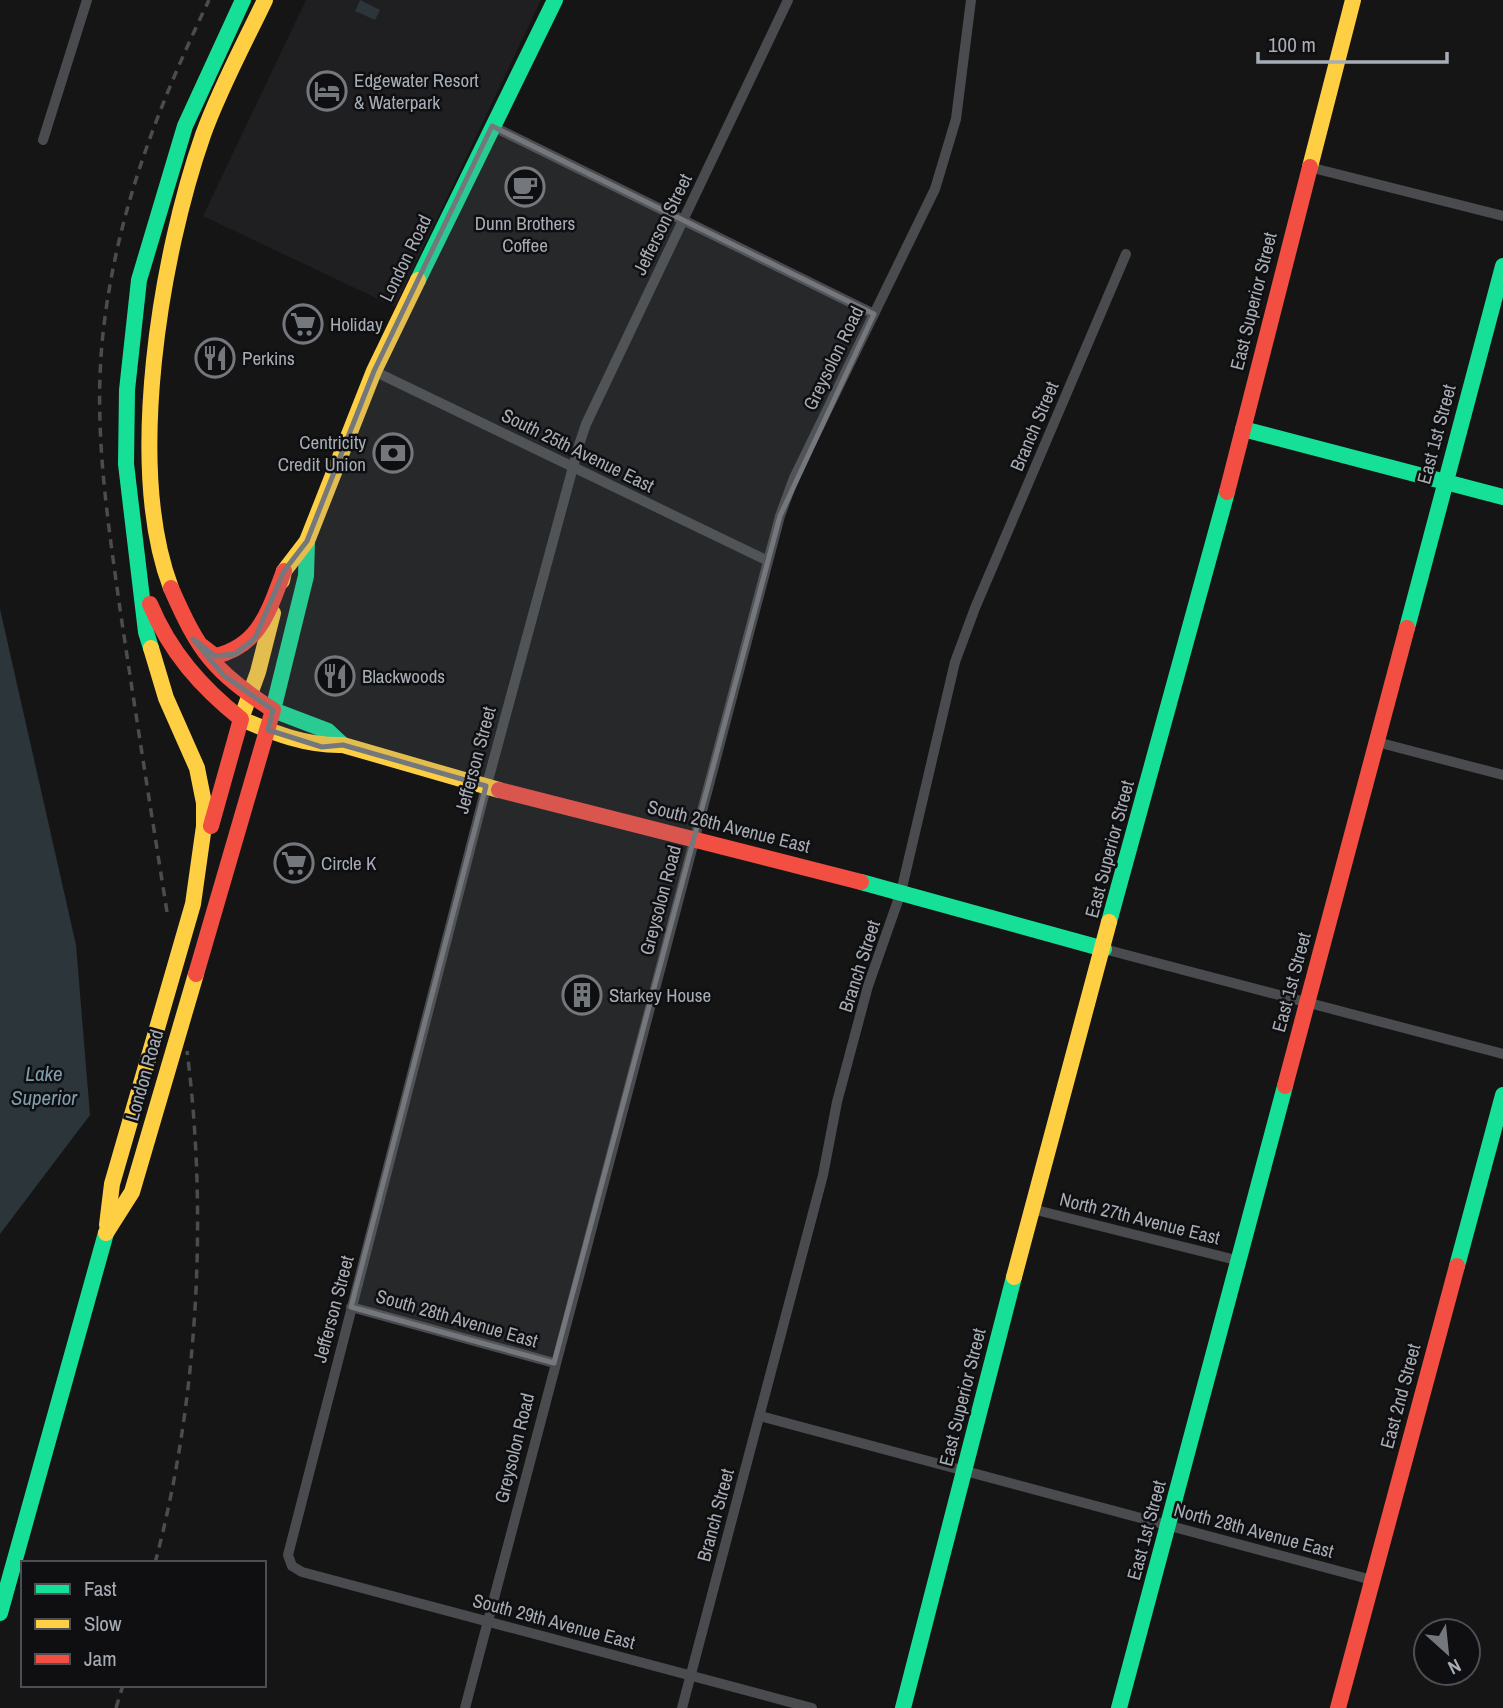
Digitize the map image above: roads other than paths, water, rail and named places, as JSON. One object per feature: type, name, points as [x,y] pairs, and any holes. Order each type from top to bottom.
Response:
[{"type":"main road","points":[[107,1231],[112,1184],[193,904],[204,826],[202,785],[193,756],[159,679],[146,632],[126,464],[127,390],[139,280],[168,174],[185,126],[243,0]]},
{"type":"main road","name":"South 26th Avenue East","points":[[265,0],[221,92],[188,181],[168,270],[150,406],[156,516],[168,580],[193,639],[223,675],[249,695],[273,710],[328,731],[343,745]]},
{"type":"main road","name":"London Road","points":[[193,904],[205,848],[284,571],[307,541],[374,371],[555,0]]},
{"type":"main road","name":"East Superior Street","points":[[902,1708],[1032,1209],[1243,429],[1353,0]]},
{"type":"main road","name":"East 1st Street","points":[[1119,1708],[1503,267]]},
{"type":"main road","points":[[1243,429],[1503,497]]},
{"type":"main road","name":"London Road","points":[[0,1612],[107,1231],[132,1192],[268,730],[306,576],[307,541]]},
{"type":"main road","points":[[193,639],[215,656],[235,654],[255,638],[284,571]]},
{"type":"main road","name":"South 26th Avenue East","points":[[139,573],[166,642],[188,674],[241,719],[268,730],[322,747],[343,745],[487,786],[901,892],[1104,949]]},
{"type":"main road","name":"East 2nd Street","points":[[1338,1708],[1503,1095]]},
{"type":"street","points":[[43,140],[87,0]]},
{"type":"street","name":"Jefferson Street","points":[[289,1562],[288,1547],[487,786],[586,424],[788,0]]},
{"type":"street","name":"Greysolon Road","points":[[465,1708],[768,561],[794,478],[934,189],[949,147],[966,55],[971,0]]},
{"type":"street","points":[[492,126],[874,314]]},
{"type":"street","points":[[1309,167],[1503,216]]},
{"type":"street","name":"Branch Street","points":[[682,1708],[760,1416],[868,986],[901,892],[958,654],[1126,254]]},
{"type":"street","name":"South 25th Avenue East","points":[[374,371],[768,561]]},
{"type":"street","points":[[1377,742],[1503,775]]},
{"type":"street","points":[[1104,949],[1503,1054]]},
{"type":"street","name":"North 27th Avenue East","points":[[1032,1209],[1240,1261]]},
{"type":"street","name":"South 28th Avenue East","points":[[351,1307],[554,1363]]},
{"type":"street","points":[[760,1416],[965,1470]]},
{"type":"street","name":"North 28th Avenue East","points":[[965,1470],[1372,1580]]},
{"type":"street","name":"South 29th Avenue East","points":[[289,1562],[302,1572],[812,1708]]},
{"type":"water","points":[[360,0],[380,10],[375,20],[355,11]]},
{"type":"water","name":"Lake Superior","points":[[0,609],[76,945],[90,1115],[0,1234]]},
{"type":"railway","points":[[167,912],[106,503],[100,432],[101,361],[110,282],[130,199],[157,118],[209,0]]},
{"type":"railway","points":[[155,1561],[170,1502],[181,1439],[195,1308],[197,1178],[187,1051]]},
{"type":"railway","points":[[116,1708],[122,1687]]},
{"type":"place","name":"Edgewater Resort & Waterpark","points":[[327,91]]},
{"type":"place","name":"Dunn Brothers Coffee","points":[[525,187]]},
{"type":"place","name":"Holiday","points":[[303,324]]},
{"type":"place","name":"Perkins","points":[[215,358]]},
{"type":"place","name":"Centricity Credit Union","points":[[393,453]]},
{"type":"place","name":"Blackwoods","points":[[335,676]]},
{"type":"place","name":"Circle K","points":[[294,863]]},
{"type":"place","name":"Starkey House","points":[[582,995]]}]
